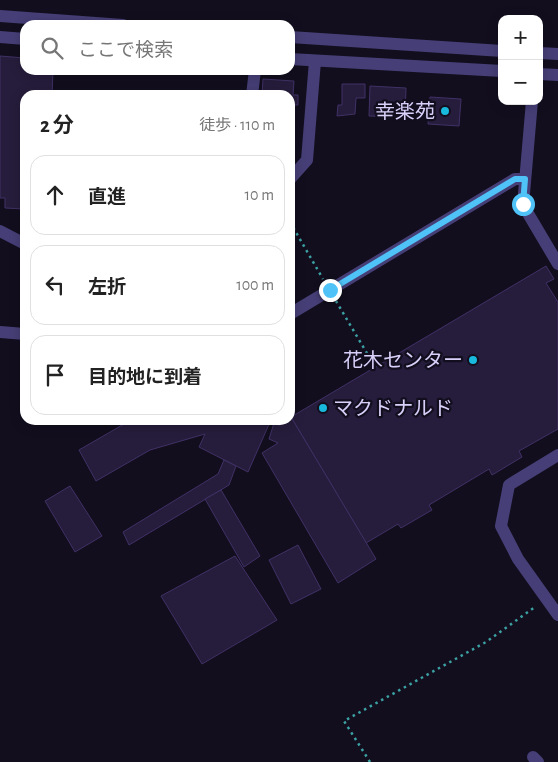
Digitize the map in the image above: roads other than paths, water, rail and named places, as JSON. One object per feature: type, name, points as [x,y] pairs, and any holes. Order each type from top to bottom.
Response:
[{"type":"street","points":[[0,16],[55,20]]},
{"type":"street","points":[[0,37],[20,39]]},
{"type":"street","points":[[295,38],[498,51]]},
{"type":"street","points":[[543,53],[558,54]]},
{"type":"street","points":[[295,59],[498,72]]},
{"type":"street","points":[[295,173],[307,160],[315,60]]},
{"type":"street","points":[[543,74],[558,75]]},
{"type":"street","points":[[253,90],[254,75]]},
{"type":"street","points":[[532,105],[523,204],[558,264]]},
{"type":"street","points":[[295,311],[515,179],[525,179]]},
{"type":"street","points":[[0,231],[20,241]]},
{"type":"street","points":[[0,332],[20,334]]},
{"type":"street","points":[[558,455],[509,485],[501,526],[518,558],[558,615]]},
{"type":"place","name":"幸楽苑","points":[[445,111]]},
{"type":"place","name":"花木センター","points":[[473,360]]},
{"type":"place","name":"マクドナルド","points":[[323,408]]}]
